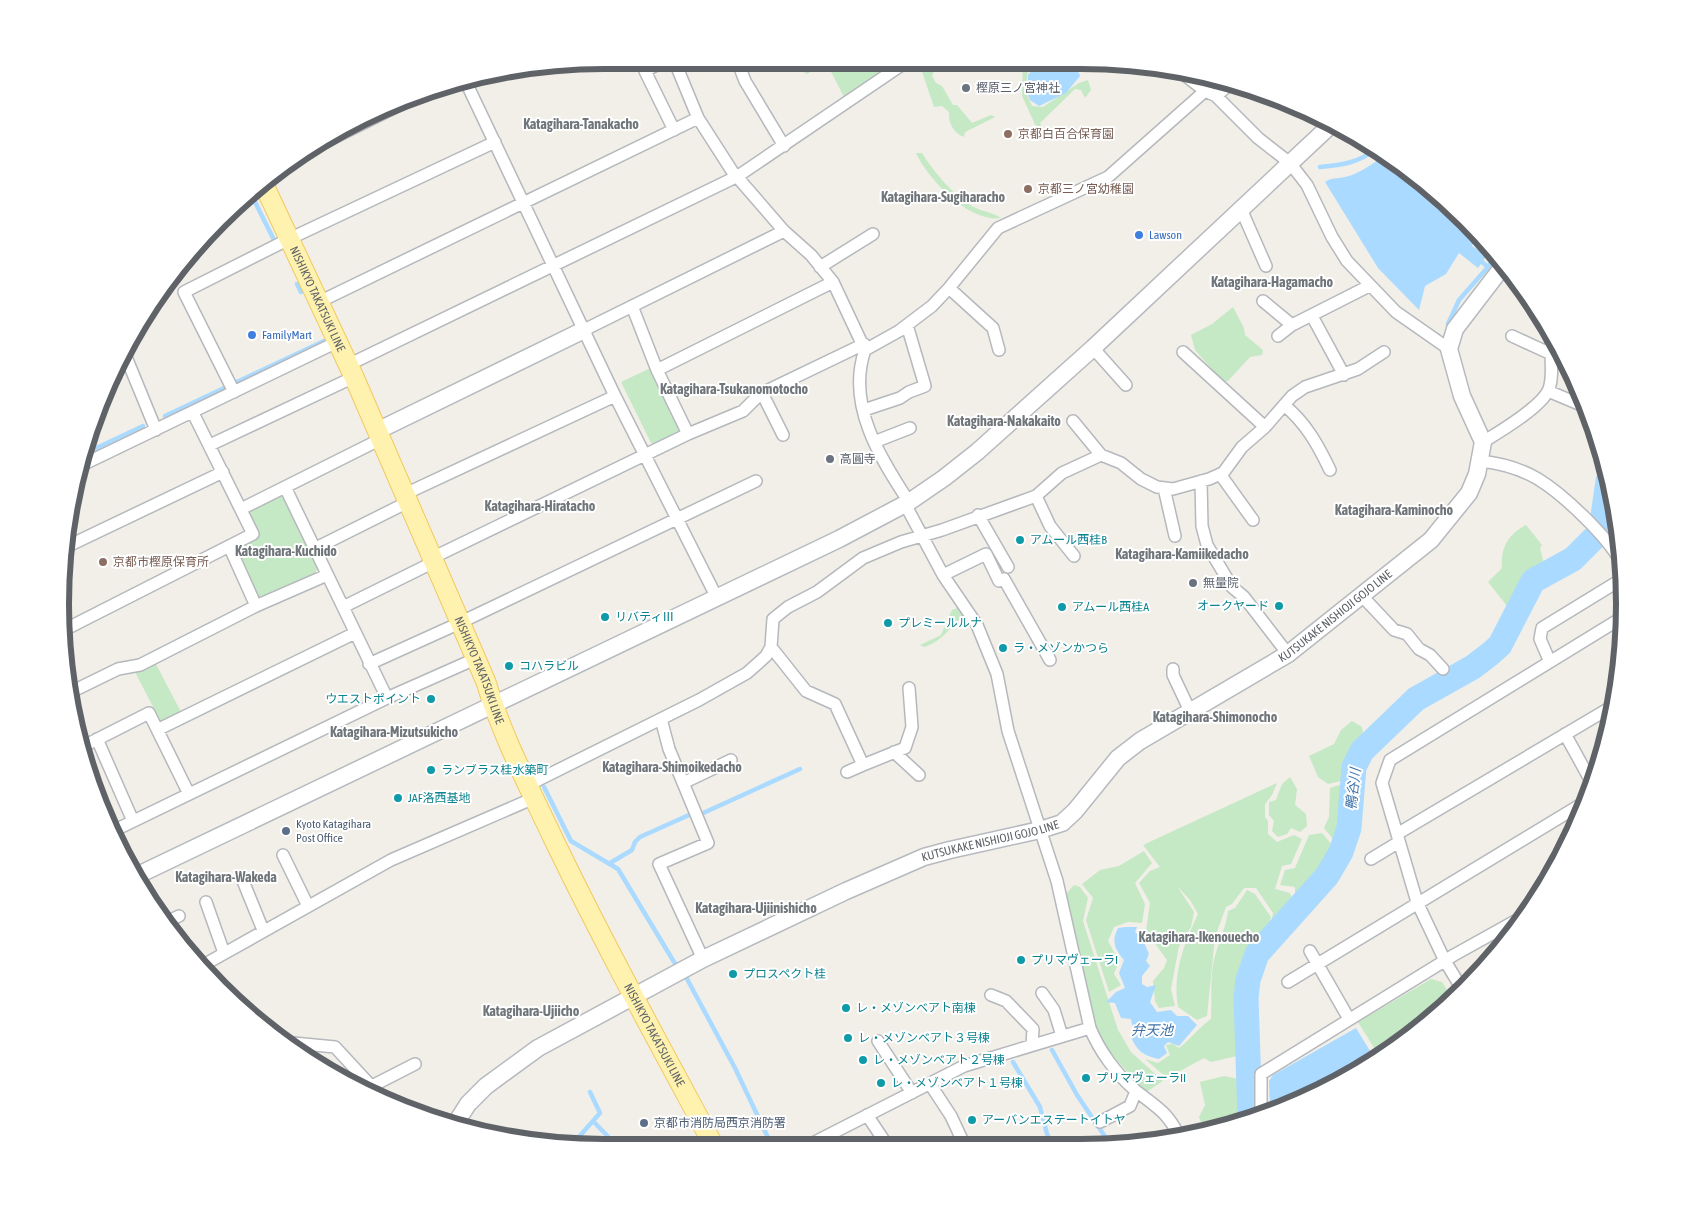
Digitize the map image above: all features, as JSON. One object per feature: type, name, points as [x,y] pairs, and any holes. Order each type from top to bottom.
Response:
[{"type":"main road","name":"NISHIKYO TAKATSUKI LINE","points":[[266,189],[351,371],[407,498],[531,791],[606,946],[710,1139]]},
{"type":"street","points":[[649,69],[645,71],[674,130]]},
{"type":"street","points":[[678,69],[698,118],[732,171],[784,231],[811,255],[832,282],[864,347],[860,364],[860,382],[864,410],[874,442],[907,503],[920,535],[943,575],[977,625],[997,674],[1008,732],[1062,900],[1090,1028],[1096,1043],[1122,1076],[1136,1091],[1162,1109],[1171,1119],[1176,1131]]},
{"type":"street","points":[[740,69],[745,81],[784,146]]},
{"type":"street","points":[[210,445],[554,266],[738,176],[896,69]]},
{"type":"street","points":[[1191,80],[1216,96],[1258,138],[1290,164],[1307,185],[1332,237],[1347,261],[1369,286],[1396,312],[1450,349]]},
{"type":"street","points":[[468,86],[615,396],[716,596]]},
{"type":"street","points":[[1216,96],[1225,88]]},
{"type":"street","points":[[342,607],[645,455],[688,434],[743,411],[762,393],[864,347],[907,325],[949,288],[998,228],[1108,177],[1204,90]]},
{"type":"street","points":[[319,302],[698,118]]},
{"type":"street","points":[[142,874],[716,596],[839,539],[907,503],[944,478],[977,452],[1093,348],[1327,129]]},
{"type":"street","points":[[232,387],[184,292],[289,239],[494,142]]},
{"type":"street","points":[[1241,209],[1266,266]]},
{"type":"street","points":[[241,509],[379,435],[584,330],[784,231]]},
{"type":"street","points":[[820,267],[873,234]]},
{"type":"street","points":[[1500,271],[1455,329],[1450,349],[1462,396],[1483,442],[1503,430],[1538,403],[1548,392],[1551,377],[1550,346]]},
{"type":"street","points":[[657,370],[832,282]]},
{"type":"street","points":[[1278,336],[1292,325],[1369,286]]},
{"type":"street","points":[[949,288],[992,328],[994,346]]},
{"type":"street","points":[[1262,301],[1292,325]]},
{"type":"street","points":[[632,306],[657,370],[688,434]]},
{"type":"street","points":[[1312,316],[1344,375]]},
{"type":"street","points":[[864,410],[900,398],[909,392],[925,386],[907,325]]},
{"type":"street","points":[[1512,336],[1549,353]]},
{"type":"street","points":[[88,462],[193,413],[232,387],[337,342]]},
{"type":"street","points":[[1093,348],[1126,385]]},
{"type":"street","points":[[1183,352],[1265,427]]},
{"type":"street","points":[[207,963],[391,860],[531,791],[748,673],[766,656],[771,647],[773,619],[788,607],[817,592],[863,558],[920,535],[942,530],[978,515],[1036,496],[1062,473],[1101,455],[1111,457],[1141,478],[1164,488],[1173,489],[1220,474],[1242,446],[1265,427],[1284,405],[1305,387],[1344,375],[1372,361],[1384,352]]},
{"type":"street","points":[[127,360],[156,430]]},
{"type":"street","points":[[1548,392],[1578,404]]},
{"type":"street","points":[[762,393],[782,435]]},
{"type":"street","points":[[314,548],[407,498],[615,396]]},
{"type":"street","points":[[1284,405],[1296,414],[1314,438],[1330,470]]},
{"type":"street","points":[[70,627],[253,534],[193,413]]},
{"type":"street","points":[[1073,421],[1101,455]]},
{"type":"street","points":[[874,442],[910,428]]},
{"type":"street","name":"KUTSUKAKE NISHIOJI GOJO LINE","points":[[458,1119],[468,1104],[486,1086],[538,1048],[703,959],[846,891],[924,858],[952,849],[1040,830],[1062,823],[1075,811],[1125,752],[1140,741],[1288,654],[1431,540],[1469,493],[1480,461],[1483,442]]},
{"type":"street","points":[[1480,461],[1515,469],[1538,479],[1613,548]]},
{"type":"street","points":[[72,544],[223,472]]},
{"type":"street","points":[[1220,474],[1253,520]]},
{"type":"street","points":[[369,664],[460,623],[756,481]]},
{"type":"street","points":[[1201,481],[1202,526],[1208,545],[1232,587],[1244,597],[1288,654]]},
{"type":"street","points":[[285,487],[387,698]]},
{"type":"street","points":[[1164,488],[1175,536]]},
{"type":"street","points":[[1036,496],[1050,526],[1074,556]]},
{"type":"street","points":[[978,515],[1008,567]]},
{"type":"street","points":[[229,546],[256,606]]},
{"type":"street","points":[[943,575],[986,554],[999,581],[1004,579],[1050,660]]},
{"type":"street","points":[[76,690],[118,669],[140,665],[256,606],[327,575]]},
{"type":"street","points":[[1550,662],[1540,639],[1542,628],[1615,583]]},
{"type":"street","points":[[1362,596],[1394,630],[1407,634],[1419,648],[1430,655],[1443,669]]},
{"type":"street","points":[[1458,983],[1445,961],[1417,902],[1382,783],[1390,760],[1615,622]]},
{"type":"street","points":[[159,729],[355,633]]},
{"type":"street","points":[[771,647],[806,691],[835,704],[863,765]]},
{"type":"street","points":[[118,828],[387,698],[475,659]]},
{"type":"street","points":[[1173,669],[1173,675],[1190,711]]},
{"type":"street","points":[[847,772],[905,748],[912,727],[909,688]]},
{"type":"street","points":[[1371,858],[1398,838],[1605,710]]},
{"type":"street","points":[[87,744],[149,713],[159,729],[189,794]]},
{"type":"street","points":[[661,719],[669,749],[708,843],[659,864],[703,959]]},
{"type":"street","points":[[1565,734],[1588,776]]},
{"type":"street","points":[[97,739],[133,821]]},
{"type":"street","points":[[894,752],[919,775]]},
{"type":"street","points":[[683,783],[731,760]]},
{"type":"street","points":[[1288,982],[1417,902],[1577,807]]},
{"type":"street","points":[[283,855],[308,906]]},
{"type":"street","points":[[241,876],[263,930]]},
{"type":"street","points":[[206,902],[224,953]]},
{"type":"street","points":[[172,919],[178,916]]},
{"type":"street","points":[[1261,1108],[1261,1074],[1445,961],[1510,924]]},
{"type":"street","points":[[1310,950],[1349,1019]]},
{"type":"street","points":[[1042,993],[1054,1010],[1062,1036]]},
{"type":"street","points":[[992,995],[1006,1001],[1032,1029],[1032,1045]]},
{"type":"street","points":[[820,1139],[964,1066],[1090,1028]]},
{"type":"street","points":[[878,1041],[912,1092]]},
{"type":"street","points":[[299,1043],[335,1046],[372,1086],[415,1064]]},
{"type":"street","points":[[930,1084],[951,1116],[962,1139]]},
{"type":"street","points":[[1100,1122],[1130,1106],[1136,1091]]},
{"type":"street","points":[[867,1115],[883,1139]]},
{"type":"green space","points":[[815,69],[807,74],[800,70],[786,70]]},
{"type":"green space","points":[[830,69],[888,69],[844,97]]},
{"type":"green space","points":[[921,69],[935,69],[932,76],[936,83],[942,86],[953,105],[957,105],[972,123],[991,115],[995,117],[965,132],[964,137],[957,133],[951,124],[949,112],[942,106],[934,107]]},
{"type":"green space","points":[[1023,69],[1030,69],[1028,70],[1025,90],[1032,106],[1043,107],[1079,83],[1088,80],[1091,90],[1085,98],[1081,90],[1075,89],[1040,123],[1043,131],[1039,133],[1022,96]]},
{"type":"green space","points":[[916,153],[922,153],[939,176],[960,198],[976,208],[1001,218],[989,218],[976,214],[951,197],[930,175]]},
{"type":"green space","points":[[1233,307],[1244,328],[1245,335],[1263,350],[1262,355],[1250,357],[1228,381],[1223,382],[1195,350],[1191,335],[1212,324]]},
{"type":"green space","points":[[655,366],[685,430],[654,444],[651,443],[621,382]]},
{"type":"green space","points":[[281,494],[317,569],[314,574],[261,599],[257,598],[234,549],[259,536],[248,513],[250,510]]},
{"type":"green space","points":[[1526,525],[1542,545],[1540,548],[1545,569],[1529,580],[1516,606],[1507,606],[1488,582],[1502,568],[1502,555],[1506,543],[1514,533]]},
{"type":"green space","points":[[960,607],[964,615],[946,634],[930,645],[924,647],[920,645],[941,635],[952,610]]},
{"type":"green space","points":[[156,664],[181,712],[161,722],[135,672]]},
{"type":"green space","points":[[1352,721],[1362,727],[1364,739],[1351,760],[1349,779],[1328,784],[1318,777],[1309,756],[1334,744],[1341,730]]},
{"type":"green space","points":[[1290,777],[1297,789],[1295,805],[1306,814],[1307,826],[1300,832],[1291,828],[1287,834],[1278,837],[1272,831],[1274,821],[1269,815],[1269,802],[1276,800],[1282,784]]},
{"type":"green space","points":[[1277,783],[1272,795],[1265,804],[1268,834],[1277,842],[1294,835],[1302,839],[1291,864],[1282,866],[1275,889],[1290,893],[1294,905],[1268,938],[1273,913],[1256,888],[1244,888],[1232,904],[1226,907],[1215,937],[1207,1016],[1197,1020],[1178,1007],[1177,983],[1180,959],[1198,914],[1190,900],[1177,886],[1194,912],[1191,927],[1179,946],[1171,989],[1175,1006],[1159,1008],[1155,1001],[1153,981],[1164,968],[1167,960],[1146,931],[1150,903],[1139,883],[1150,871],[1160,867],[1143,845]]},
{"type":"green space","points":[[1346,783],[1345,828],[1341,840],[1336,843],[1324,828],[1329,817],[1330,788]]},
{"type":"green space","points":[[1322,833],[1333,846],[1324,870],[1303,900],[1295,897],[1295,887],[1280,885],[1285,870],[1295,868],[1309,835]]},
{"type":"green space","points":[[1144,851],[1152,863],[1135,883],[1145,904],[1142,923],[1128,922],[1114,927],[1108,941],[1119,961],[1114,974],[1121,985],[1109,992],[1086,920],[1093,898],[1082,884],[1100,870],[1119,866]]},
{"type":"green space","points":[[1074,885],[1080,887],[1088,898],[1083,921],[1118,1030],[1131,1052],[1163,1081],[1146,1092],[1100,1042],[1090,1012],[1066,894]]},
{"type":"green space","points":[[1247,890],[1255,894],[1271,917],[1263,940],[1254,948],[1244,964],[1236,1003],[1237,1034],[1240,1045],[1237,1056],[1211,1062],[1204,1058],[1167,1078],[1145,1059],[1158,1063],[1170,1055],[1166,1045],[1173,1044],[1179,1048],[1211,1019],[1214,960],[1228,911],[1235,908]]},
{"type":"green space","points":[[1431,979],[1442,982],[1449,992],[1407,1029],[1376,1051],[1358,1022]]},
{"type":"green space","points":[[1224,1076],[1243,1080],[1244,1114],[1202,1125],[1199,1117],[1205,1105],[1200,1082]]},
{"type":"water","points":[[1033,69],[1077,69],[1080,76],[1066,93],[1039,106],[1030,100],[1027,92],[1028,75]]},
{"type":"water","points":[[1379,159],[1407,179],[1434,202],[1474,241],[1472,246],[1487,255],[1478,268],[1459,253],[1446,274],[1425,286],[1419,310],[1378,268],[1325,182],[1330,179],[1354,174]]},
{"type":"water","name":"弁天池","points":[[1137,927],[1135,932],[1142,938],[1149,954],[1146,961],[1150,966],[1142,976],[1142,984],[1147,987],[1156,985],[1150,1002],[1157,1012],[1171,1010],[1177,1016],[1188,1016],[1197,1025],[1179,1046],[1168,1042],[1164,1046],[1167,1053],[1159,1059],[1148,1056],[1138,1049],[1130,1035],[1133,1030],[1131,1019],[1121,1018],[1115,1003],[1106,1002],[1116,992],[1125,988],[1119,973],[1124,960],[1116,949],[1114,941],[1118,928]]},
{"type":"water","points":[[1356,1028],[1371,1053],[1349,1068],[1318,1084],[1270,1105],[1269,1081],[1273,1075]]},
{"type":"waterway","points":[[1320,167],[1350,162],[1370,154]]},
{"type":"waterway","points":[[254,200],[274,240]]},
{"type":"waterway","points":[[1482,262],[1488,267],[1492,261]]},
{"type":"waterway","points":[[1448,324],[1459,300],[1488,267]]},
{"type":"waterway","points":[[297,284],[301,292]]},
{"type":"waterway","points":[[165,416],[324,341]]},
{"type":"waterway","points":[[91,450],[143,426]]},
{"type":"waterway","name":"鴨谷川","points":[[1599,526],[1603,516],[1606,498]]},
{"type":"waterway","name":"鴨谷川","points":[[1250,1112],[1246,998],[1248,980],[1257,954],[1327,876],[1341,852],[1349,828],[1354,767],[1362,751],[1416,699],[1473,667],[1500,645],[1533,581],[1573,559],[1593,539]]},
{"type":"waterway","points":[[701,814],[800,769]]},
{"type":"waterway","points":[[544,787],[571,841],[618,869],[677,967]]},
{"type":"waterway","points":[[610,863],[632,850],[635,842],[640,837],[689,815]]},
{"type":"waterway","points":[[686,977],[735,1068],[769,1139]]},
{"type":"waterway","points":[[1052,1050],[1077,1095],[1106,1138]]},
{"type":"waterway","points":[[1013,1062],[1040,1107],[1050,1139]]},
{"type":"waterway","points":[[578,1138],[600,1113],[590,1092]]},
{"type":"waterway","points":[[593,1121],[610,1139]]},
{"type":"place","name":"樫原三ノ宮神社","points":[[966,88]]},
{"type":"place","name":"京都白百合保育園","points":[[1008,134]]},
{"type":"place","name":"京都三ノ宮幼稚園","points":[[1028,189]]},
{"type":"place","name":"Lawson","points":[[1139,235]]},
{"type":"place","name":"FamilyMart","points":[[252,335]]},
{"type":"place","name":"高圓寺","points":[[830,459]]},
{"type":"place","name":"アムール西桂B","points":[[1020,540]]},
{"type":"place","name":"京都市樫原保育所","points":[[103,562]]},
{"type":"place","name":"無量院","points":[[1193,583]]},
{"type":"place","name":"オークヤード","points":[[1279,606]]},
{"type":"place","name":"アムール西桂A","points":[[1062,607]]},
{"type":"place","name":"リバティⅢ","points":[[605,617]]},
{"type":"place","name":"プレミールルナ","points":[[888,623]]},
{"type":"place","name":"ラ・メゾンかつら","points":[[1003,648]]},
{"type":"place","name":"コハラビル","points":[[509,666]]},
{"type":"place","name":"ウエストポイント","points":[[431,699]]},
{"type":"place","name":"ランブラス桂水築町","points":[[431,770]]},
{"type":"place","name":"JAF洛西基地","points":[[398,798]]},
{"type":"place","name":"Kyoto Katagihara Post Office","points":[[286,831]]},
{"type":"place","name":"プリマヴェーラI","points":[[1021,960]]},
{"type":"place","name":"プロスペクト桂","points":[[733,974]]},
{"type":"place","name":"レ・メゾンベアト南棟","points":[[846,1008]]},
{"type":"place","name":"レ・メゾンベアト３号棟","points":[[848,1038]]},
{"type":"place","name":"レ・メゾンベアト２号棟","points":[[863,1060]]},
{"type":"place","name":"プリマヴェーラII","points":[[1086,1078]]},
{"type":"place","name":"レ・メゾンベアト１号棟","points":[[881,1083]]},
{"type":"place","name":"アーバンエステートイトヤ","points":[[972,1120]]},
{"type":"place","name":"京都市消防局西京消防署","points":[[644,1123]]},
{"type":"district","name":"Katagihara-Tanakacho","points":[[581,124]]},
{"type":"district","name":"Katagihara-Sugiharacho","points":[[943,197]]},
{"type":"district","name":"Katagihara-Hagamacho","points":[[1272,282]]},
{"type":"district","name":"Katagihara-Tsukanomotocho","points":[[734,389]]},
{"type":"district","name":"Katagihara-Nakakaito","points":[[1004,421]]},
{"type":"district","name":"Katagihara-Hiratacho","points":[[540,506]]},
{"type":"district","name":"Katagihara-Kaminocho","points":[[1394,510]]},
{"type":"district","name":"Katagihara-Kuchido","points":[[286,551]]},
{"type":"district","name":"Katagihara-Kamiikedacho","points":[[1182,554]]},
{"type":"district","name":"Katagihara-Shimonocho","points":[[1215,717]]},
{"type":"district","name":"Katagihara-Mizutsukicho","points":[[394,732]]},
{"type":"district","name":"Katagihara-Shimoikedacho","points":[[672,767]]},
{"type":"district","name":"Katagihara-Wakeda","points":[[226,877]]},
{"type":"district","name":"Katagihara-Ujiinishicho","points":[[756,908]]},
{"type":"district","name":"Katagihara-Ikenouecho","points":[[1199,937]]},
{"type":"district","name":"Katagihara-Ujiicho","points":[[531,1011]]}]
